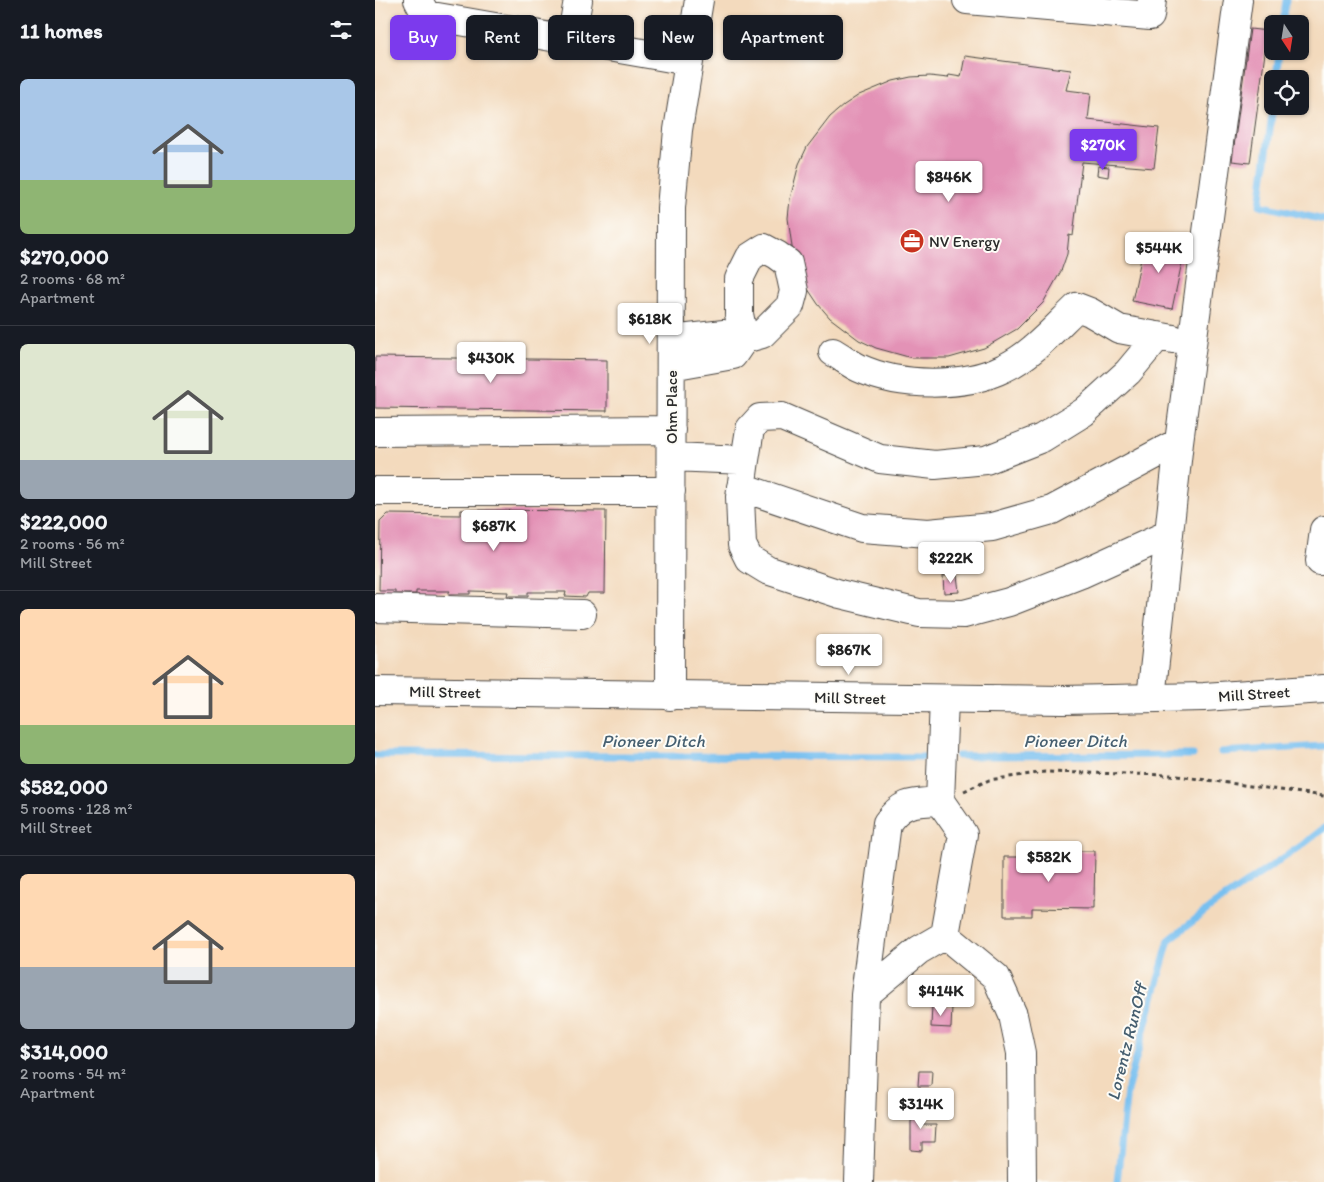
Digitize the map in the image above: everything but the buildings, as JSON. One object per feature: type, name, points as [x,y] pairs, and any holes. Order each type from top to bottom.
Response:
[{"type":"main road","points":[[418,0],[426,15],[548,36]]},
{"type":"main road","points":[[575,15],[578,0]]},
{"type":"main road","name":"Ohm Place","points":[[670,696],[671,208],[678,130],[699,0]]},
{"type":"main road","points":[[967,0],[1150,16],[1151,0]]},
{"type":"main road","points":[[1151,698],[1179,442],[1238,0]]},
{"type":"main road","points":[[634,51],[688,61]]},
{"type":"main road","points":[[833,352],[860,368],[886,377],[919,382],[948,382],[977,378],[1004,368],[1025,355],[1077,307],[1090,312],[1119,329],[1192,342]]},
{"type":"main road","points":[[671,353],[724,334],[744,339]]},
{"type":"main road","points":[[1158,336],[1128,372],[1084,412],[1042,438],[986,460],[935,465],[880,459],[782,417],[760,418],[750,429],[741,487],[742,545],[749,559],[767,570],[840,594],[919,613],[964,614],[1009,602],[1081,574],[1169,534]]},
{"type":"main road","points":[[375,432],[671,430]]},
{"type":"main road","points":[[741,487],[862,528],[928,533],[992,527],[1052,510],[1179,442]]},
{"type":"main road","points":[[671,456],[745,460]]},
{"type":"main road","points":[[375,490],[671,491]]},
{"type":"main road","points":[[1324,530],[1320,561],[1324,561]]},
{"type":"main road","points":[[375,608],[582,614]]},
{"type":"main road","name":"Mill Street","points":[[375,691],[944,699],[1151,698],[1262,694],[1324,689]]},
{"type":"main road","points":[[865,995],[919,950],[945,935],[963,834],[941,801],[944,699]]},
{"type":"main road","points":[[859,1182],[865,995],[887,823],[895,810],[910,803],[941,801]]},
{"type":"main road","points":[[945,935],[996,977],[1013,1015],[1021,1053],[1022,1182]]},
{"type":"path","points":[[941,801],[989,780],[1045,772],[1170,775],[1324,796]]},
{"type":"waterway","name":"Lorentz RunOff","points":[[1284,15],[1286,0]]},
{"type":"waterway","name":"Lorentz RunOff","points":[[1277,70],[1278,60]]},
{"type":"waterway","name":"Lorentz RunOff","points":[[1272,115],[1260,205],[1324,220]]},
{"type":"waterway","name":"Pioneer Ditch","points":[[1221,752],[1324,746]]},
{"type":"waterway","name":"Pioneer Ditch","points":[[375,755],[930,757]]},
{"type":"waterway","name":"Pioneer Ditch","points":[[958,756],[1193,755]]},
{"type":"waterway","name":"Lorentz RunOff","points":[[1117,1182],[1127,1091],[1169,940],[1211,907],[1301,846],[1324,828]]},
{"type":"place","name":"NV Energy","points":[[912,241]]}]
